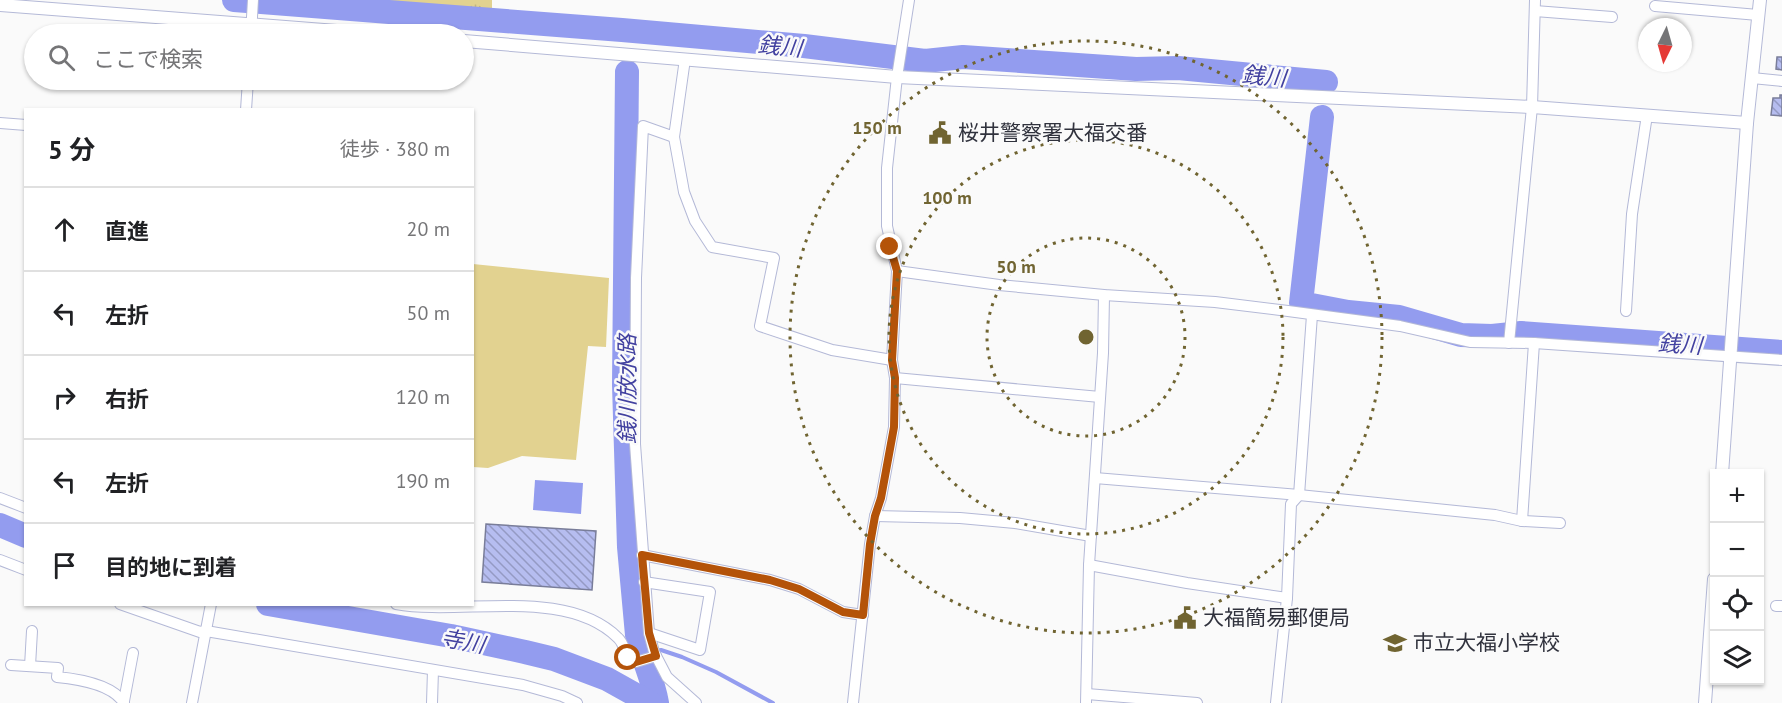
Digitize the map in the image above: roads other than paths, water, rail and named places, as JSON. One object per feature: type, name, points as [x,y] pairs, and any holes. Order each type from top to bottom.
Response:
[{"type":"street","points":[[856,703],[863,615],[875,516],[881,498],[894,427],[895,378],[892,360],[897,271],[887,226],[887,168],[898,70],[909,0]]},
{"type":"street","points":[[1722,469],[1747,123],[1760,0]]},
{"type":"street","points":[[0,5],[32,4],[200,24]]},
{"type":"street","points":[[251,24],[253,5]]},
{"type":"street","points":[[1509,343],[1532,107],[1535,5],[1612,17]]},
{"type":"street","points":[[1655,6],[1758,15]]},
{"type":"street","points":[[474,42],[685,59],[1532,107],[1747,123]]},
{"type":"street","points":[[685,59],[674,136],[684,192],[695,221],[712,246],[774,258],[760,326],[832,350],[892,360]]},
{"type":"street","points":[[1752,78],[1782,81]]},
{"type":"street","points":[[246,108],[247,90]]},
{"type":"street","points":[[1626,311],[1632,214],[1647,115]]},
{"type":"street","points":[[0,123],[24,125]]},
{"type":"street","points":[[674,136],[643,126],[636,278],[635,444],[644,582],[652,646],[667,677],[696,703]]},
{"type":"street","points":[[897,271],[1104,295],[1215,302],[1400,326],[1470,342],[1731,350],[1782,360]]},
{"type":"street","points":[[1104,295],[1103,353],[1090,536],[1086,699],[1197,703]]},
{"type":"street","points":[[1276,703],[1287,598],[1291,504],[1299,495],[1312,315]]},
{"type":"street","points":[[1522,521],[1534,343]]},
{"type":"street","points":[[895,378],[1100,398]]},
{"type":"street","points":[[1095,478],[1299,495],[1495,515],[1522,521],[1560,523]]},
{"type":"street","points":[[0,498],[24,507]]},
{"type":"street","points":[[875,516],[960,518],[1015,523],[1090,536]]},
{"type":"street","points":[[642,555],[770,580],[799,589],[843,612],[863,615]]},
{"type":"street","points":[[0,560],[24,569]]},
{"type":"street","points":[[1089,565],[1287,598]]},
{"type":"street","points":[[460,606],[557,609],[589,617],[620,639],[628,658],[636,662],[652,646],[700,650],[710,592],[644,582]]},
{"type":"street","points":[[125,606],[200,632],[207,626]]},
{"type":"street","points":[[192,703],[211,606]]},
{"type":"street","points":[[207,626],[523,685],[562,696],[577,703]]},
{"type":"street","points":[[30,666],[32,631]]},
{"type":"street","points":[[1706,703],[1711,631]]},
{"type":"street","points":[[124,702],[133,653]]},
{"type":"street","points":[[11,665],[58,668],[57,677],[78,679],[95,685],[113,692],[124,702]]},
{"type":"street","points":[[432,703],[433,669]]},
{"type":"water","points":[[535,480],[583,483],[581,514],[533,510]]},
{"type":"waterway","name":"銭川","points":[[234,0],[804,46],[925,61],[963,57],[1136,69],[1178,68],[1326,82]]},
{"type":"waterway","name":"銭川放水路","points":[[627,72],[624,385],[629,547],[637,635],[657,703]]},
{"type":"waterway","name":"銭川","points":[[1322,117],[1301,303],[1348,312],[1399,317],[1461,335],[1492,336],[1521,333],[1782,352]]},
{"type":"waterway","name":"寺川","points":[[0,525],[24,535]]},
{"type":"waterway","name":"寺川","points":[[279,606],[451,636],[554,659],[607,679],[650,703]]},
{"type":"waterway","points":[[641,653],[661,650],[682,657],[716,672],[773,703]]},
{"type":"place","name":"桜井警察署大福交番","points":[[940,133]]},
{"type":"place","name":"大福簡易郵便局","points":[[1185,618]]},
{"type":"place","name":"市立大福小学校","points":[[1395,643]]}]
